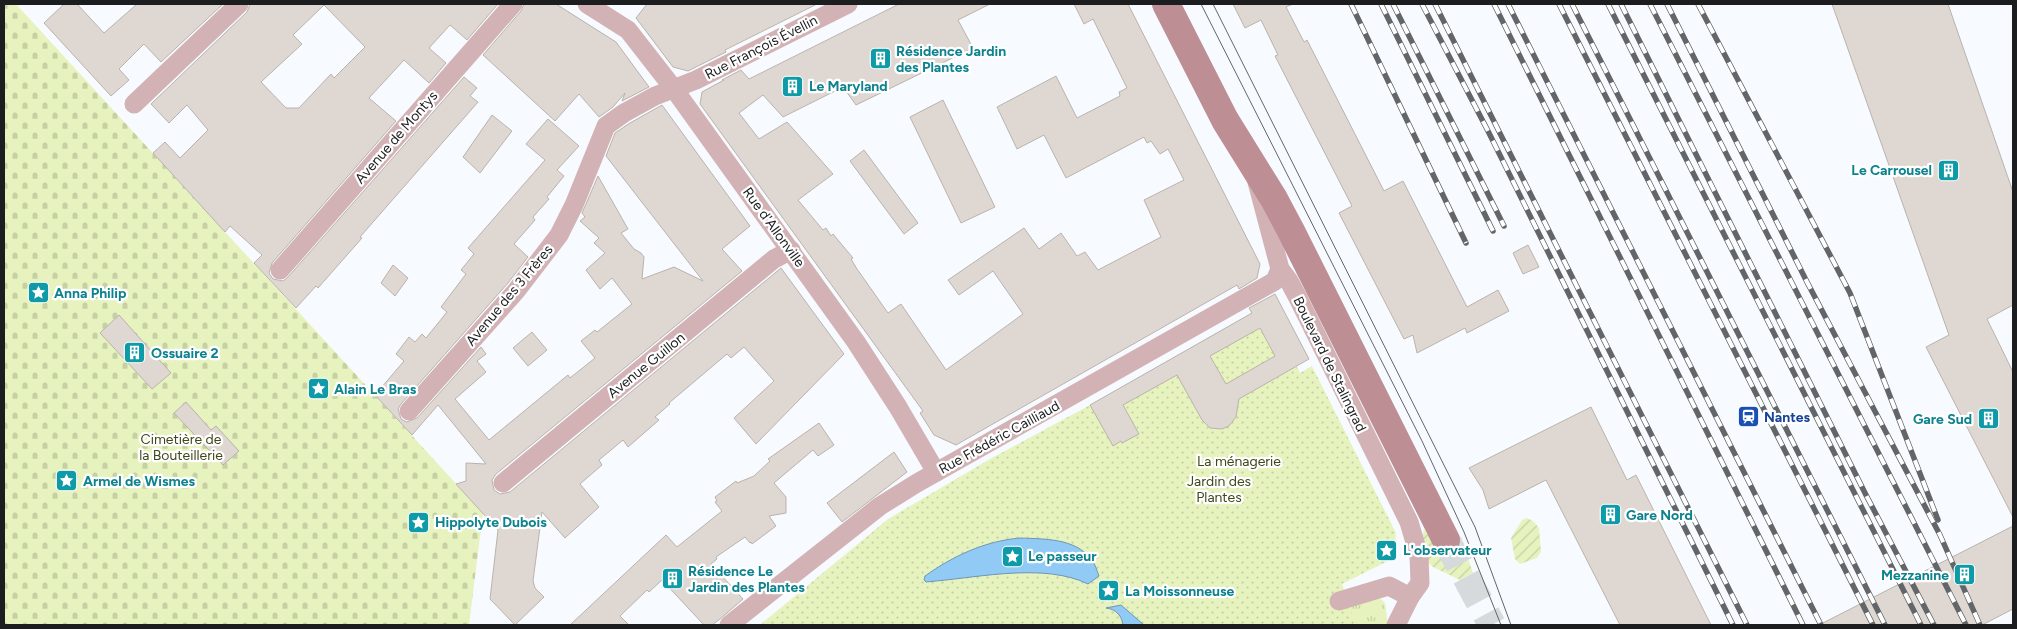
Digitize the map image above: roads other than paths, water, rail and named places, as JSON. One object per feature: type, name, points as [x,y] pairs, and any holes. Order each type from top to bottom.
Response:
[{"type":"street","points":[[134,104],[239,4]]},
{"type":"street","name":"Avenue de Montys","points":[[280,270],[513,4]]},
{"type":"street","name":"Rue d'Allonville","points":[[588,4],[628,30],[674,89],[856,342],[898,406],[936,472]]},
{"type":"street","name":"Rue François Évellin","points":[[674,89],[848,4]]},
{"type":"street","name":"Boulevard de Stalingrad","points":[[1166,4],[1225,120],[1274,199],[1291,231],[1446,540]]},
{"type":"street","name":"Avenue des 3 Frères","points":[[409,411],[516,290],[559,235],[574,205],[606,126],[624,113],[655,96],[674,89]]},
{"type":"street","name":"Boulevard de Stalingrad","points":[[1255,169],[1263,208],[1280,269],[1298,298],[1409,522],[1419,556],[1420,584],[1410,597],[1396,625]]},
{"type":"street","name":"Avenue Guillon","points":[[503,483],[774,259],[790,250]]},
{"type":"street","name":"Rue Frédéric Cailliaud","points":[[729,625],[880,506],[936,472],[1275,281],[1280,269]]},
{"type":"street","points":[[1339,601],[1389,586],[1410,597]]},
{"type":"water","points":[[1020,538],[1058,541],[1077,547],[1092,561],[1099,576],[1088,584],[1052,574],[1033,573],[1013,573],[926,582],[924,580],[925,576],[958,556],[994,542]]},
{"type":"water","points":[[1121,605],[1144,625],[1123,625],[1118,614],[1106,608]]},
{"type":"tunnel","points":[[1446,540],[1492,625]]},
{"type":"tram line","points":[[1201,4],[1422,441],[1464,532],[1501,625]]},
{"type":"tram line","points":[[1213,4],[1475,527],[1511,625]]},
{"type":"railway","points":[[1351,4],[1466,243]]},
{"type":"railway","points":[[1381,4],[1493,231]]},
{"type":"railway","points":[[1393,4],[1504,226]]},
{"type":"railway","points":[[1422,4],[1488,131],[1733,625]]},
{"type":"railway","points":[[1435,4],[1747,625]]},
{"type":"railway","points":[[1494,4],[1803,625]]},
{"type":"railway","points":[[1508,4],[1821,625]]},
{"type":"railway","points":[[1559,4],[1873,625]]},
{"type":"railway","points":[[1572,4],[1885,625]]},
{"type":"railway","points":[[1608,4],[1921,625]]},
{"type":"railway","points":[[1621,4],[1866,495],[1934,625]]},
{"type":"railway","points":[[1650,4],[1966,625]]},
{"type":"railway","points":[[1667,4],[1807,282],[1940,535],[1980,625]]},
{"type":"railway","points":[[1698,4],[1850,293],[1938,520]]},
{"type":"place","name":"Résidence Jardin des Plantes","points":[[880,59]]},
{"type":"place","name":"Le Maryland","points":[[793,86]]},
{"type":"place","name":"Le Carrousel","points":[[1948,170]]},
{"type":"place","name":"Anna Philip","points":[[38,293]]},
{"type":"place","name":"Ossuaire 2","points":[[135,353]]},
{"type":"place","name":"Alain Le Bras","points":[[318,389]]},
{"type":"place","name":"Nantes","points":[[1748,417]]},
{"type":"place","name":"Gare Sud","points":[[1988,419]]},
{"type":"place","name":"Armel de Wismes","points":[[67,481]]},
{"type":"place","name":"Gare Nord","points":[[1610,515]]},
{"type":"place","name":"Hippolyte Dubois","points":[[419,522]]},
{"type":"place","name":"L'observateur","points":[[1387,550]]},
{"type":"place","name":"Le passeur","points":[[1012,556]]},
{"type":"place","name":"Mezzanine","points":[[1965,575]]},
{"type":"place","name":"Résidence Le Jardin des Plantes","points":[[672,579]]},
{"type":"place","name":"La Moissonneuse","points":[[1109,591]]},
{"type":"park label","name":"Cimetière de la Bouteillerie","points":[[181,448]]},
{"type":"park label","name":"La ménagerie","points":[[1239,461]]},
{"type":"park label","name":"Jardin des Plantes","points":[[1219,490]]}]
